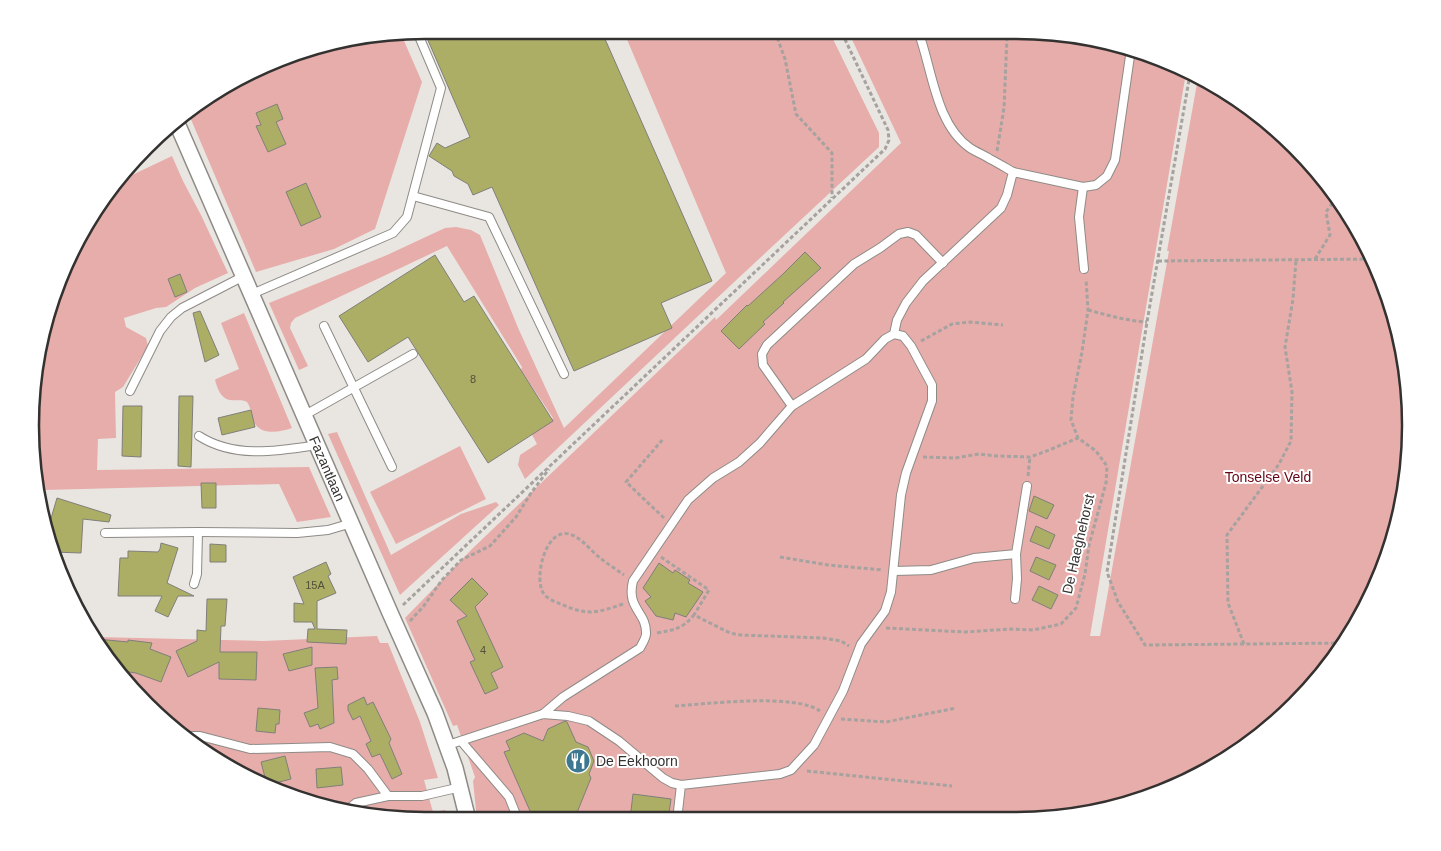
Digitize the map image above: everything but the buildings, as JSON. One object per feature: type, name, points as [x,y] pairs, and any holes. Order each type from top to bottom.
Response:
[{"type":"street","name":"Fazantlaan","points":[[179,128],[391,615],[435,713],[455,743],[466,812]]},
{"type":"lane","points":[[252,294],[393,233],[407,217],[441,88],[420,39]]},
{"type":"lane","points":[[921,39],[939,101],[954,133],[969,148],[1013,172],[1083,187],[1096,185],[1108,176],[1115,160],[1130,56]]},
{"type":"lane","points":[[894,334],[897,320],[906,303],[923,281],[1001,208],[1007,195],[1013,172]]},
{"type":"lane","points":[[1083,187],[1079,217],[1084,269]]},
{"type":"lane","points":[[413,196],[489,217],[564,374]]},
{"type":"lane","points":[[792,406],[763,365],[762,354],[767,344],[854,264],[899,234],[908,232],[916,235],[943,263]]},
{"type":"lane","points":[[130,391],[160,331],[171,318],[182,308],[244,276]]},
{"type":"lane","points":[[324,326],[392,467]]},
{"type":"lane","points":[[514,812],[509,797],[455,743],[543,714],[563,697],[640,648],[647,635],[644,621],[632,601],[630,591],[633,581],[688,500],[713,478],[739,462],[760,443],[792,406],[866,359],[885,339],[894,334],[903,336],[911,346],[932,385],[932,401],[906,473],[901,495],[891,592],[885,611],[861,644],[843,691],[814,745],[791,770],[780,774],[681,785],[672,783],[663,778],[619,741],[589,721],[568,716],[543,714]]},
{"type":"lane","points":[[305,415],[412,354]]},
{"type":"lane","points":[[199,436],[224,448],[240,451],[280,451],[318,445]]},
{"type":"lane","points":[[1014,599],[1017,579],[1016,554],[1028,486]]},
{"type":"lane","points":[[105,533],[297,534],[328,530],[352,524]]},
{"type":"lane","points":[[194,584],[197,574],[198,532]]},
{"type":"lane","points":[[894,571],[931,570],[974,558],[1016,554]]},
{"type":"lane","points":[[196,736],[250,749],[330,747],[338,749],[353,754],[368,769],[388,796]]},
{"type":"lane","points":[[678,812],[681,785]]},
{"type":"lane","points":[[353,805],[356,803],[388,796],[422,796],[461,787]]},
{"type":"path","points":[[778,39],[785,59],[796,114],[832,153],[832,199]]},
{"type":"path","points":[[391,615],[885,149],[889,140],[888,130],[845,39]]},
{"type":"path","points":[[996,162],[1004,108],[1007,39]]},
{"type":"path","points":[[1189,80],[1147,322],[1107,572],[1118,602],[1145,645],[1335,643]]},
{"type":"path","points":[[1314,259],[1330,235],[1326,212],[1332,204]]},
{"type":"path","points":[[1158,261],[1364,259]]},
{"type":"path","points":[[1244,644],[1228,603],[1227,535],[1279,464],[1291,440],[1292,392],[1285,347],[1293,299],[1296,260]]},
{"type":"path","points":[[912,456],[955,458],[979,454],[1030,457],[1078,438],[1071,420],[1073,397],[1088,310],[1084,269]]},
{"type":"path","points":[[1088,310],[1139,322],[1147,322]]},
{"type":"path","points":[[911,346],[952,324],[970,322],[1003,325]]},
{"type":"path","points":[[664,438],[626,482],[671,525]]},
{"type":"path","name":"De Haeghehorst","points":[[873,627],[965,632],[1010,629],[1034,630],[1061,624],[1076,608],[1085,574],[1089,545],[1106,483],[1107,466],[1096,451],[1078,438]]},
{"type":"path","points":[[1028,486],[1030,457]]},
{"type":"path","points":[[399,632],[423,607],[442,580],[461,560],[490,546],[516,517],[555,461]]},
{"type":"path","points":[[632,601],[599,612],[575,611],[552,601],[544,594],[540,583],[543,559],[549,542],[558,535],[568,534],[580,540],[600,558],[633,581]]},
{"type":"path","points":[[647,635],[686,625],[694,616],[709,590],[653,552]]},
{"type":"path","points":[[780,557],[894,571]]},
{"type":"path","points":[[694,616],[730,633],[740,635],[823,638],[841,641],[850,647],[855,657]]},
{"type":"path","points":[[675,706],[750,701],[798,703],[816,708],[829,718],[886,722],[956,708]]},
{"type":"path","points":[[791,770],[952,786]]},
{"type":"green space","points":[[627,39],[833,39],[879,133],[879,147],[525,479],[518,465],[520,455],[537,444],[531,433],[553,418],[521,370],[522,367],[447,246],[295,318],[290,328],[308,366],[299,370],[269,303],[387,255],[445,228],[456,227],[471,230],[480,235],[519,330],[564,428],[726,273]]},
{"type":"green space","name":"Tonselse Veld","points":[[852,39],[1016,39],[1066,42],[1091,46],[1140,59],[1185,78],[1090,636],[1100,636],[1197,84],[1251,119],[1271,135],[1306,170],[1337,211],[1373,277],[1382,301],[1395,350],[1401,400],[1402,426],[1399,476],[1389,526],[1373,574],[1337,640],[1306,681],[1289,699],[1271,716],[1230,747],[1164,783],[1140,792],[1091,805],[1066,809],[1016,812],[476,812],[473,781],[475,777],[457,725],[453,726],[405,618],[473,548],[901,143]]},
{"type":"green space","points":[[404,40],[422,82],[375,229],[334,249],[256,272],[191,119],[211,104],[254,79],[301,59],[350,46]]},
{"type":"green space","points":[[172,156],[228,273],[195,288],[166,307],[156,308],[124,318],[126,327],[146,338],[148,346],[123,387],[115,392],[116,438],[98,439],[97,470],[309,467],[331,517],[297,522],[279,484],[44,490],[40,451],[40,400],[46,350],[52,325],[68,277],[79,254],[104,211],[130,176]]},
{"type":"green space","points":[[244,313],[292,428],[277,432],[261,429],[254,422],[247,402],[227,399],[218,390],[216,379],[239,369],[221,323]]},
{"type":"green space","points":[[337,432],[391,555],[461,514],[496,502],[499,505],[400,595],[328,434]]},
{"type":"green space","points":[[460,446],[486,499],[396,544],[370,492]]},
{"type":"green space","points":[[377,636],[380,643],[388,643],[420,722],[438,778],[424,780],[433,812],[375,809],[350,805],[301,792],[254,772],[211,747],[170,716],[135,681],[102,637],[263,641]]},
{"type":"place","name":"De Eekhoorn","points":[[578,761]]}]
